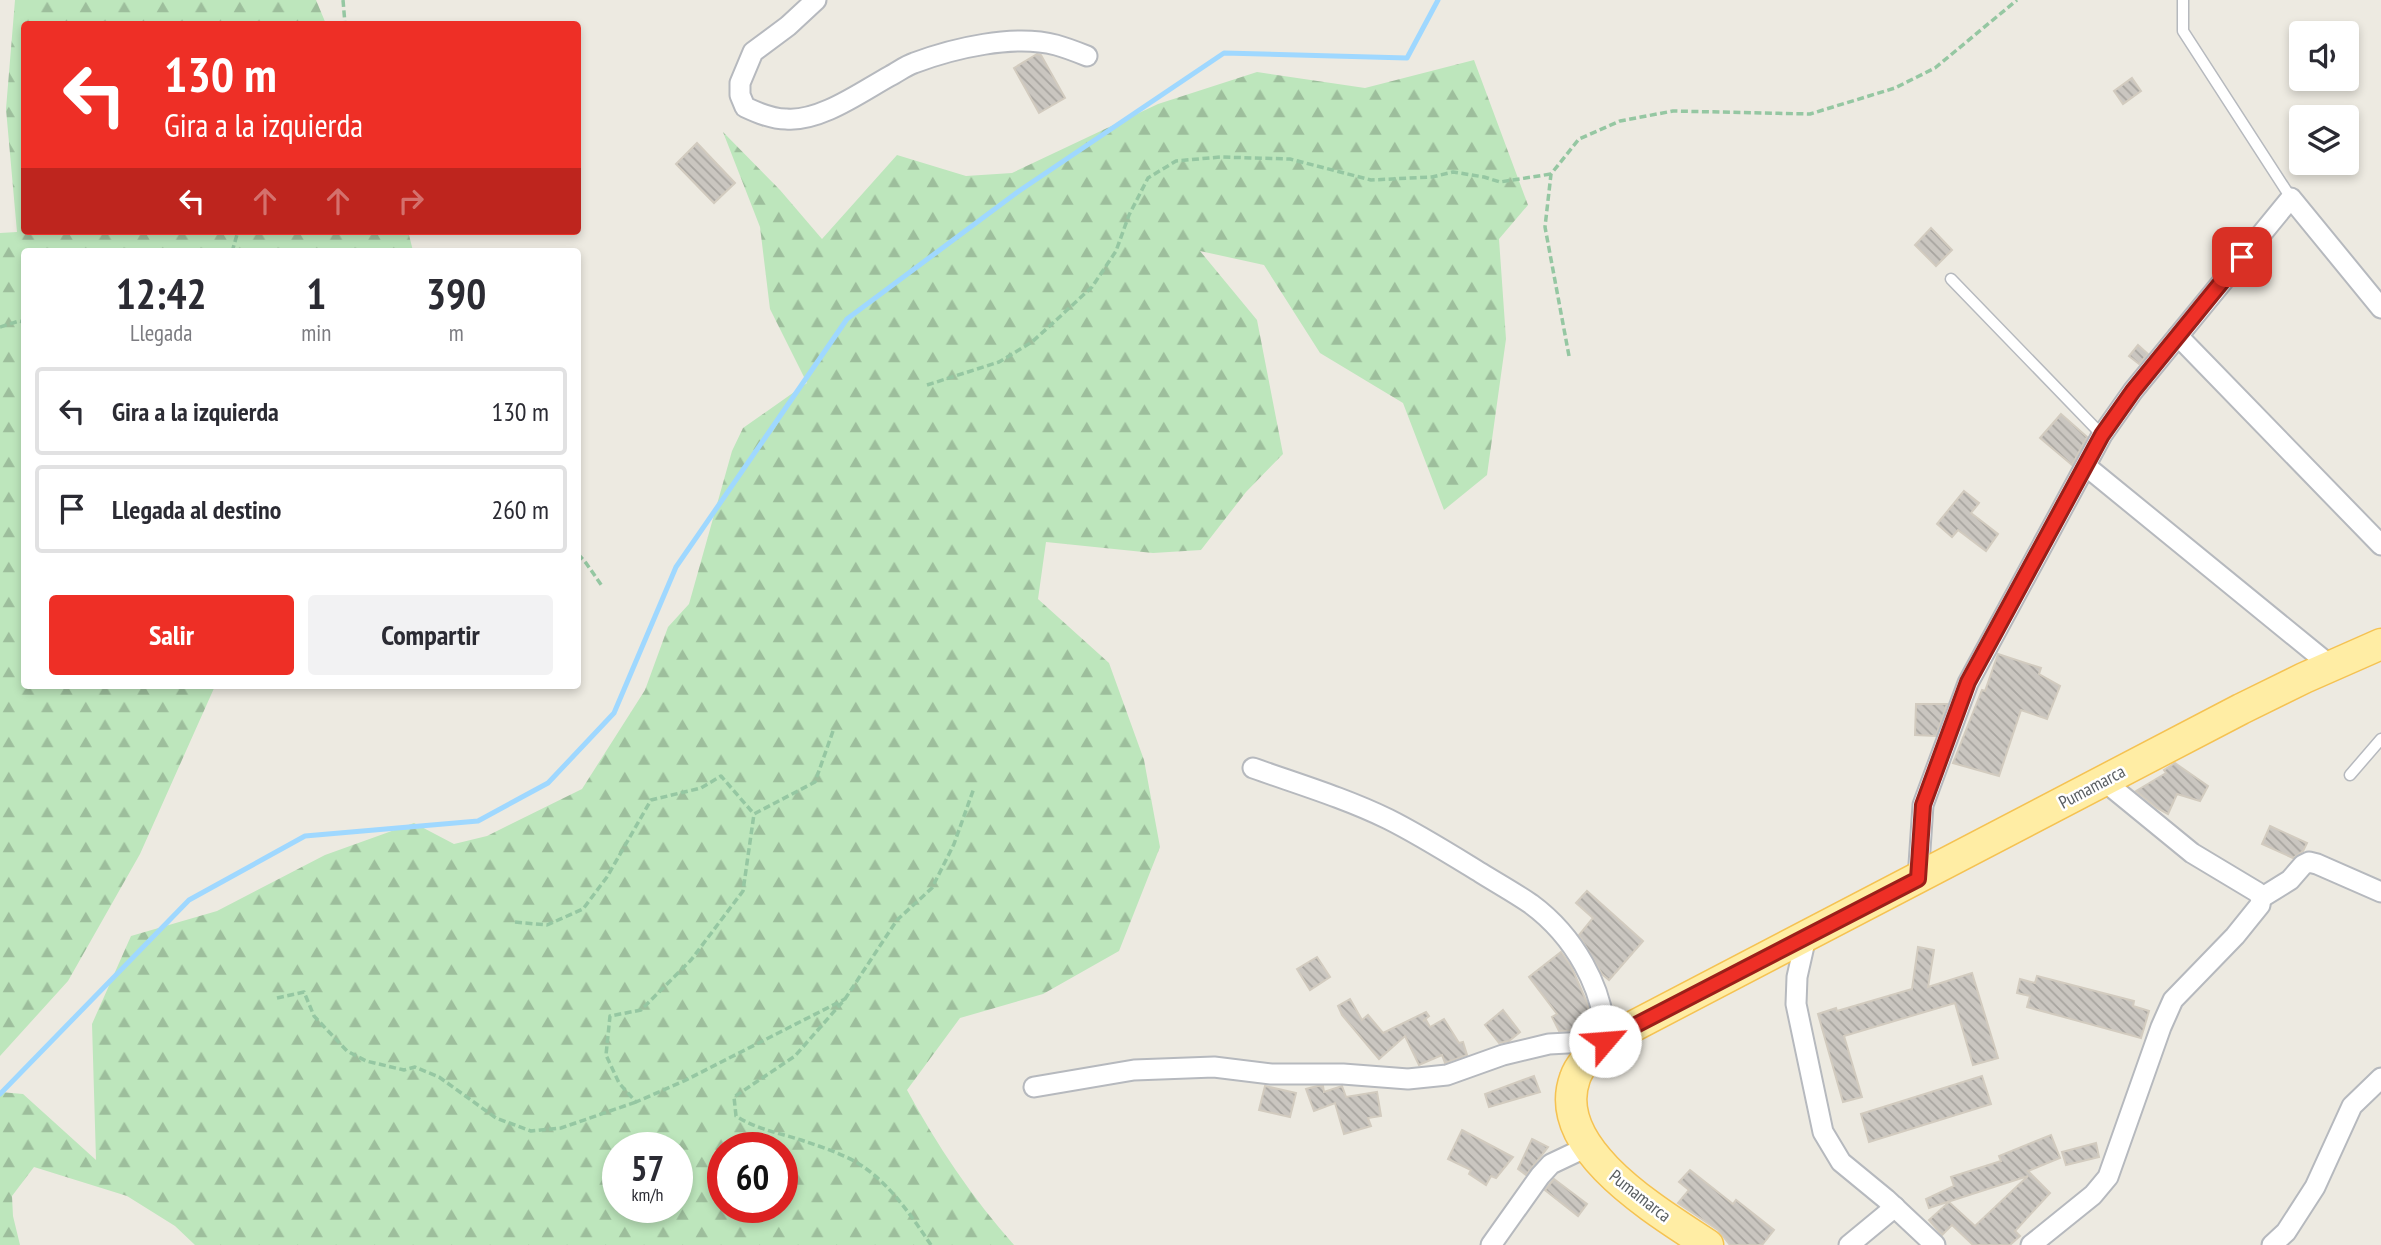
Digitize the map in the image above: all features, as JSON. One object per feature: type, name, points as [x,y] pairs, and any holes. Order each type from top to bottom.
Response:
[{"type":"main road","name":"Pumamarca","points":[[1708,1245],[1608,1172],[1576,1126],[1570,1098],[1575,1078],[1583,1064],[1605,1041],[2241,709],[2381,644]]},
{"type":"street","points":[[816,0],[788,26],[753,52],[740,83],[740,95],[745,107],[788,120],[808,116],[844,103],[911,64],[982,45],[1022,41],[1054,44],[1087,56]]},
{"type":"street","points":[[1918,879],[1923,805],[1968,682],[2102,435],[2133,391],[2291,198],[2381,308]]},
{"type":"street","points":[[2178,336],[2381,545]]},
{"type":"street","points":[[2086,466],[2331,666]]},
{"type":"street","points":[[1034,1087],[1134,1070],[1214,1067],[1271,1074],[1343,1074],[1408,1079],[1447,1074],[1503,1055],[1549,1044],[1605,1041],[1605,1021],[1590,976],[1563,936],[1531,905],[1451,854],[1387,818],[1253,768]]},
{"type":"street","points":[[2031,1245],[2093,1195],[2108,1177],[2161,1027],[2174,1000],[2235,936],[2260,905],[2261,898],[2257,892],[2192,853],[2104,781]]},
{"type":"street","points":[[2261,898],[2290,880],[2309,862],[2381,892]]},
{"type":"street","points":[[1806,937],[1797,977],[1796,1004],[1823,1132],[1841,1162],[1935,1245]]},
{"type":"street","points":[[2272,1245],[2286,1232],[2315,1187],[2352,1106],[2381,1078]]},
{"type":"street","points":[[1491,1245],[1539,1176],[1551,1164],[1589,1146]]},
{"type":"street","points":[[1849,1245],[1895,1207]]},
{"type":"lane","points":[[2183,0],[2183,31],[2291,198]]},
{"type":"lane","points":[[1951,279],[2102,435]]},
{"type":"lane","points":[[2350,775],[2381,739]]},
{"type":"path","points":[[343,0],[345,21]]},
{"type":"path","points":[[1569,356],[1545,227],[1551,174],[1579,139],[1620,121],[1673,111],[1811,114],[1895,88],[1935,68],[2017,0]]},
{"type":"path","points":[[927,385],[999,362],[1032,342],[1093,286],[1116,251],[1129,215],[1148,178],[1176,162],[1220,157],[1290,159],[1371,180],[1433,177],[1453,172],[1500,182],[1551,174]]},
{"type":"path","points":[[0,327],[21,321]]},
{"type":"path","points":[[581,557],[602,586]]},
{"type":"path","points":[[754,814],[815,782],[833,731]]},
{"type":"path","points":[[514,922],[547,925],[583,909],[607,877],[651,800],[701,788],[721,776],[754,814],[743,891],[691,960],[641,1010],[610,1016],[606,1055],[619,1083],[636,1102]]},
{"type":"path","points":[[931,1245],[904,1206],[884,1184],[856,1162],[751,1125],[736,1116],[734,1097],[795,1056],[845,999],[897,920],[932,888],[954,844],[974,788]]},
{"type":"path","points":[[277,998],[304,992],[314,1016],[347,1051],[366,1061],[404,1070],[415,1067],[439,1077],[496,1118],[531,1131],[561,1128],[636,1102],[684,1081],[845,999]]},
{"type":"green space","points":[[15,0],[316,0],[325,21],[21,21],[21,235],[409,235],[412,248],[21,248],[21,689],[214,689],[140,854],[68,981],[0,1056],[0,233],[17,232],[6,109]]},
{"type":"green space","points":[[1474,60],[1528,205],[1499,239],[1506,339],[1487,475],[1444,510],[1403,403],[1320,353],[1264,265],[1200,251],[1257,320],[1283,454],[1246,492],[1201,550],[1153,553],[1046,542],[1038,599],[1109,663],[1144,760],[1160,847],[1119,951],[1043,994],[960,1018],[907,1090],[956,1170],[1014,1245],[195,1245],[175,1226],[127,1196],[34,1167],[12,1196],[13,1216],[20,1245],[0,1245],[0,1092],[23,1094],[96,1160],[92,1024],[131,936],[217,911],[325,855],[414,823],[454,844],[487,836],[582,789],[645,690],[668,627],[689,604],[732,451],[743,428],[807,383],[770,309],[760,227],[723,132],[780,190],[822,239],[897,155],[966,176],[1012,173],[1158,104],[1257,72],[1365,88]]},
{"type":"building","points":[[1037,54],[1041,55],[1065,98],[1039,113],[1014,68]]},
{"type":"building","points":[[2132,78],[2141,91],[2123,104],[2114,91]]},
{"type":"building","points":[[697,143],[735,183],[714,203],[676,164]]},
{"type":"building","points":[[1931,228],[1952,250],[1936,266],[1915,245]]},
{"type":"building","points":[[2138,345],[2148,354],[2139,364],[2129,356]]},
{"type":"building","points":[[2061,414],[2087,437],[2072,465],[2040,438]]},
{"type":"building","points":[[1964,491],[1979,503],[1971,513],[1998,534],[1986,551],[1958,530],[1952,537],[1937,524]]},
{"type":"building","points":[[1998,654],[2041,668],[2039,674],[2060,686],[2047,719],[2021,710],[1999,776],[1953,763],[1982,690],[1985,691]]},
{"type":"building","points":[[1916,704],[1947,704],[1936,736],[1915,735]]},
{"type":"building","points":[[2175,763],[2208,786],[2200,801],[2177,794],[2168,814],[2136,791],[2166,773],[2164,770]]},
{"type":"building","points":[[2270,826],[2307,843],[2303,851],[2293,858],[2262,844]]},
{"type":"building","points":[[1587,891],[1643,941],[1609,980],[1602,974],[1579,935],[1593,918],[1576,903]]},
{"type":"building","points":[[1918,947],[1934,950],[1928,987],[1972,973],[1998,1058],[1973,1065],[1955,1003],[1844,1036],[1862,1097],[1843,1102],[1818,1014],[1912,989]]},
{"type":"building","points":[[1561,952],[1571,966],[1588,1005],[1591,1024],[1579,1030],[1559,1031],[1552,1017],[1557,1014],[1529,977]]},
{"type":"building","points":[[1317,957],[1330,977],[1310,990],[1297,969]]},
{"type":"building","points":[[2037,976],[2134,1001],[2133,1006],[2149,1011],[2141,1038],[2027,1007],[2030,996],[2017,993],[2020,979],[2035,983]]},
{"type":"building","points":[[1350,999],[1362,1020],[1368,1015],[1383,1033],[1426,1012],[1429,1016],[1423,1021],[1426,1020],[1430,1027],[1444,1019],[1459,1043],[1463,1042],[1467,1055],[1445,1063],[1442,1055],[1419,1065],[1405,1036],[1379,1059],[1342,1015],[1338,1006]]},
{"type":"building","points":[[1503,1010],[1520,1032],[1509,1041],[1499,1043],[1485,1025]]},
{"type":"building","points":[[1534,1076],[1540,1092],[1489,1107],[1485,1094]]},
{"type":"building","points":[[1982,1076],[1991,1104],[1869,1142],[1861,1114]]},
{"type":"building","points":[[1265,1086],[1296,1093],[1290,1117],[1259,1110]]},
{"type":"building","points":[[1323,1086],[1324,1092],[1342,1086],[1346,1097],[1377,1092],[1381,1116],[1368,1118],[1371,1126],[1344,1134],[1335,1103],[1314,1111],[1306,1089]]},
{"type":"building","points":[[1462,1130],[1513,1157],[1496,1178],[1491,1176],[1486,1185],[1469,1174],[1471,1170],[1448,1159]]},
{"type":"building","points":[[2051,1135],[2060,1158],[2028,1171],[2050,1193],[2015,1231],[2020,1236],[2010,1245],[1973,1245],[1952,1225],[1942,1235],[1929,1220],[1949,1202],[1975,1226],[2028,1176],[1929,1208],[1926,1199],[1954,1186],[1951,1177],[2001,1161],[1999,1156]]},
{"type":"building","points":[[1532,1139],[1548,1147],[1526,1175],[1518,1169]]},
{"type":"building","points":[[2096,1143],[2099,1157],[2066,1165],[2062,1152]]},
{"type":"building","points":[[1690,1170],[1733,1204],[1736,1200],[1774,1230],[1762,1245],[1730,1245],[1718,1230],[1678,1203],[1689,1190],[1679,1182]]},
{"type":"building","points":[[1554,1179],[1587,1204],[1578,1216],[1545,1190]]},
{"type":"waterway","points":[[0,1094],[189,900],[305,836],[478,821],[548,783],[614,713],[676,567],[847,319],[1019,191],[1224,53],[1407,58],[1438,0]]},
{"type":"route","points":[[1605,1041],[1918,879],[1923,805],[1968,682],[2102,435],[2133,391],[2242,257]]}]
